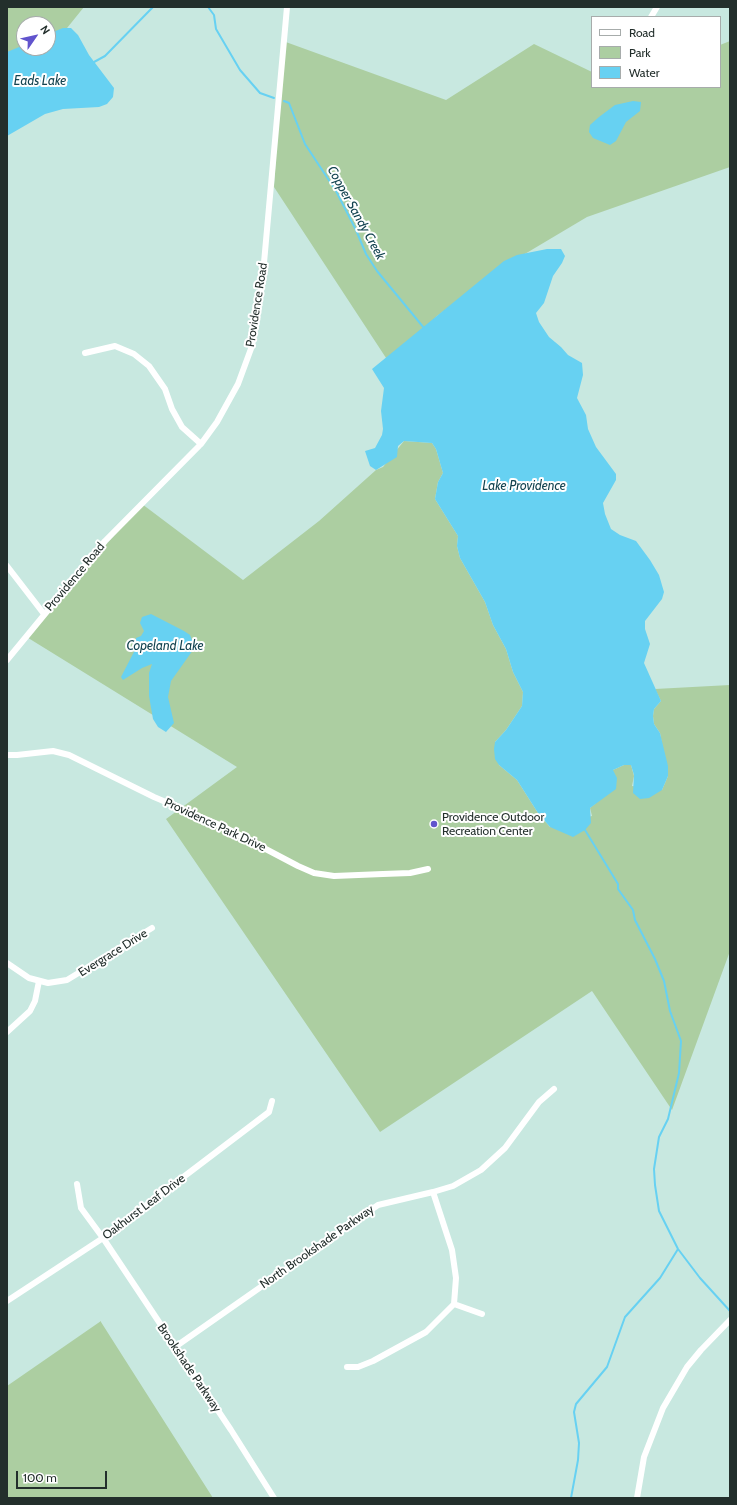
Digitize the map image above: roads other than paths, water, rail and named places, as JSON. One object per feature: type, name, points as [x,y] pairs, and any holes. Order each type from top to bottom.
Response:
[{"type":"street","name":"Providence Road","points":[[7,660],[105,541],[201,444],[217,422],[238,384],[256,328],[262,285],[288,7]]},
{"type":"street","points":[[652,16],[657,7]]},
{"type":"street","points":[[85,352],[115,346],[134,354],[149,366],[165,389],[172,409],[182,427],[201,444]]},
{"type":"street","points":[[7,566],[44,614]]},
{"type":"street","name":"Providence Park Drive","points":[[7,755],[53,751],[69,755],[154,797],[222,826],[314,873],[334,876],[410,873],[428,869]]},
{"type":"street","name":"Evergrace Drive","points":[[7,963],[29,978],[48,983],[67,980],[76,976],[152,928]]},
{"type":"street","points":[[7,1032],[30,1010],[35,1001],[39,980]]},
{"type":"street","name":"North Brookshade Parkway","points":[[175,1347],[378,1205],[453,1186],[481,1170],[505,1148],[539,1102],[554,1089]]},
{"type":"street","name":"Oakhurst Leaf Drive","points":[[7,1301],[103,1238],[268,1112],[272,1102]]},
{"type":"street","name":"Brookshade Parkway","points":[[77,1184],[80,1208],[103,1238],[231,1430],[274,1498]]},
{"type":"street","points":[[347,1367],[358,1367],[373,1361],[426,1332],[454,1304],[456,1278],[452,1250],[433,1192]]},
{"type":"street","points":[[454,1304],[482,1314]]},
{"type":"street","points":[[637,1498],[644,1458],[663,1408],[687,1367],[730,1320]]},
{"type":"water","name":"Eads Lake","points":[[63,28],[71,28],[78,35],[89,55],[114,88],[113,97],[107,104],[99,107],[63,109],[45,114],[7,136],[7,52],[16,48],[16,56],[56,56],[56,31]]},
{"type":"water","points":[[633,101],[641,102],[640,111],[626,122],[616,141],[610,145],[593,138],[589,132],[590,125],[615,105]]},
{"type":"water","name":"Lake Providence","points":[[547,249],[561,249],[565,256],[553,276],[544,303],[536,313],[539,322],[549,337],[568,355],[582,363],[583,375],[577,398],[586,415],[588,429],[596,447],[616,474],[616,480],[603,503],[605,514],[611,529],[620,535],[636,541],[659,575],[664,592],[662,599],[645,621],[645,629],[650,644],[644,663],[661,701],[654,709],[653,716],[654,724],[660,733],[668,766],[668,776],[662,790],[649,798],[640,799],[633,793],[634,775],[631,765],[624,765],[613,770],[617,778],[616,789],[590,808],[591,823],[585,830],[573,837],[550,827],[538,813],[517,780],[499,765],[495,759],[495,742],[506,730],[522,706],[523,692],[513,672],[506,649],[493,625],[485,602],[460,558],[457,546],[458,536],[435,499],[438,482],[443,473],[436,449],[432,443],[404,441],[398,446],[397,457],[376,470],[370,466],[365,451],[375,448],[382,435],[383,429],[381,411],[384,388],[372,369],[504,261],[517,255]]},
{"type":"water","name":"Copeland Lake","points":[[151,614],[190,635],[193,643],[193,650],[171,681],[168,697],[174,723],[166,732],[158,727],[153,719],[149,696],[149,673],[152,664],[142,668],[123,680],[121,677],[136,648],[136,638],[141,636],[144,631],[140,623],[142,617]]},
{"type":"waterway","points":[[94,62],[105,56],[153,7]]},
{"type":"waterway","name":"Copper Sandy Creek","points":[[208,7],[214,15],[216,29],[240,70],[260,93],[274,98]]},
{"type":"waterway","name":"Copper Sandy Creek","points":[[284,101],[289,103],[305,144],[336,191],[356,230],[366,254],[377,271],[424,328]]},
{"type":"waterway","name":"Copper Sandy Creek","points":[[585,830],[618,884],[618,889],[633,910],[635,920],[655,959],[664,981],[670,1011],[681,1041],[679,1073],[668,1119],[659,1137],[654,1169],[659,1211],[678,1249],[700,1278],[730,1311]]},
{"type":"waterway","points":[[571,1498],[578,1460],[579,1443],[574,1412],[576,1404],[607,1367],[625,1317],[660,1278],[678,1249]]},
{"type":"place","name":"Providence Outdoor Recreation Center","points":[[434,824]]}]
